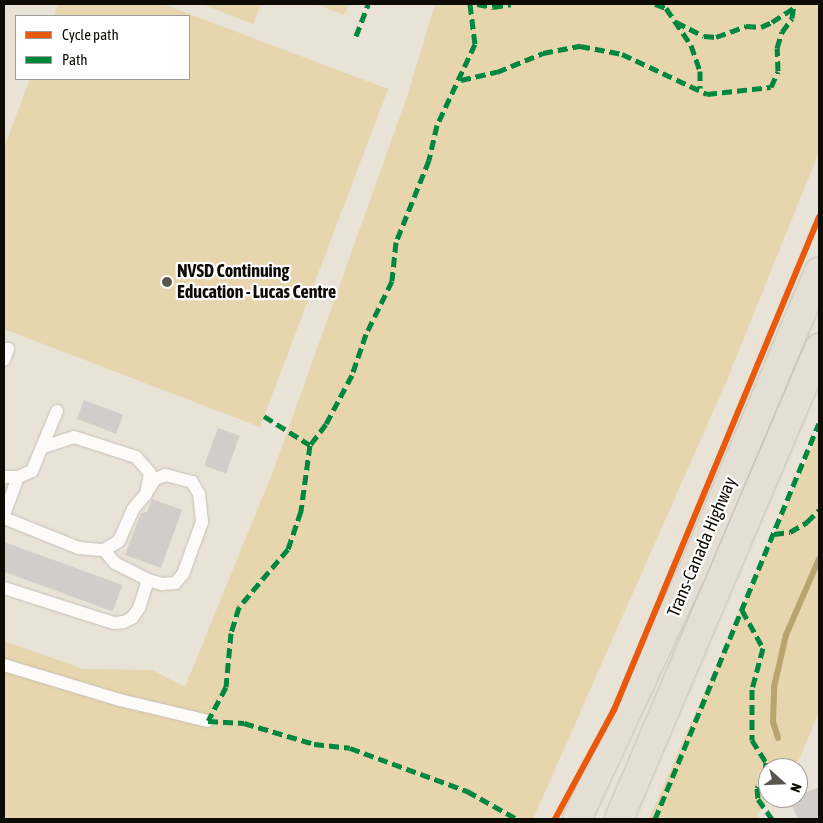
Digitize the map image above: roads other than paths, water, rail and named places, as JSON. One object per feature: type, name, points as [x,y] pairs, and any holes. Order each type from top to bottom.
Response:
[{"type":"highway","name":"Trans-Canada Highway","points":[[577,819],[692,572],[819,272]]},
{"type":"highway","name":"Trans-Canada Highway","points":[[619,819],[819,348]]},
{"type":"lane","points":[[4,477],[18,477],[32,471],[57,411]]},
{"type":"lane","points":[[43,448],[59,440],[74,437],[136,457],[150,473],[146,494]]},
{"type":"lane","points":[[18,477],[4,516],[79,548],[104,550],[119,541],[133,509],[146,494],[155,479],[166,475],[192,482],[199,494],[202,522],[183,574],[176,583],[162,584],[148,580],[114,563],[104,550]]},
{"type":"lane","points":[[4,588],[114,623],[124,622],[132,618],[139,608],[148,580]]},
{"type":"lane","points":[[4,665],[120,700],[208,721]]},
{"type":"waterway","points":[[778,738],[773,722],[774,687],[786,635],[819,559]]},
{"type":"place","name":"NVSD Continuing Education - Lucas Centre","points":[[167,282]]}]
